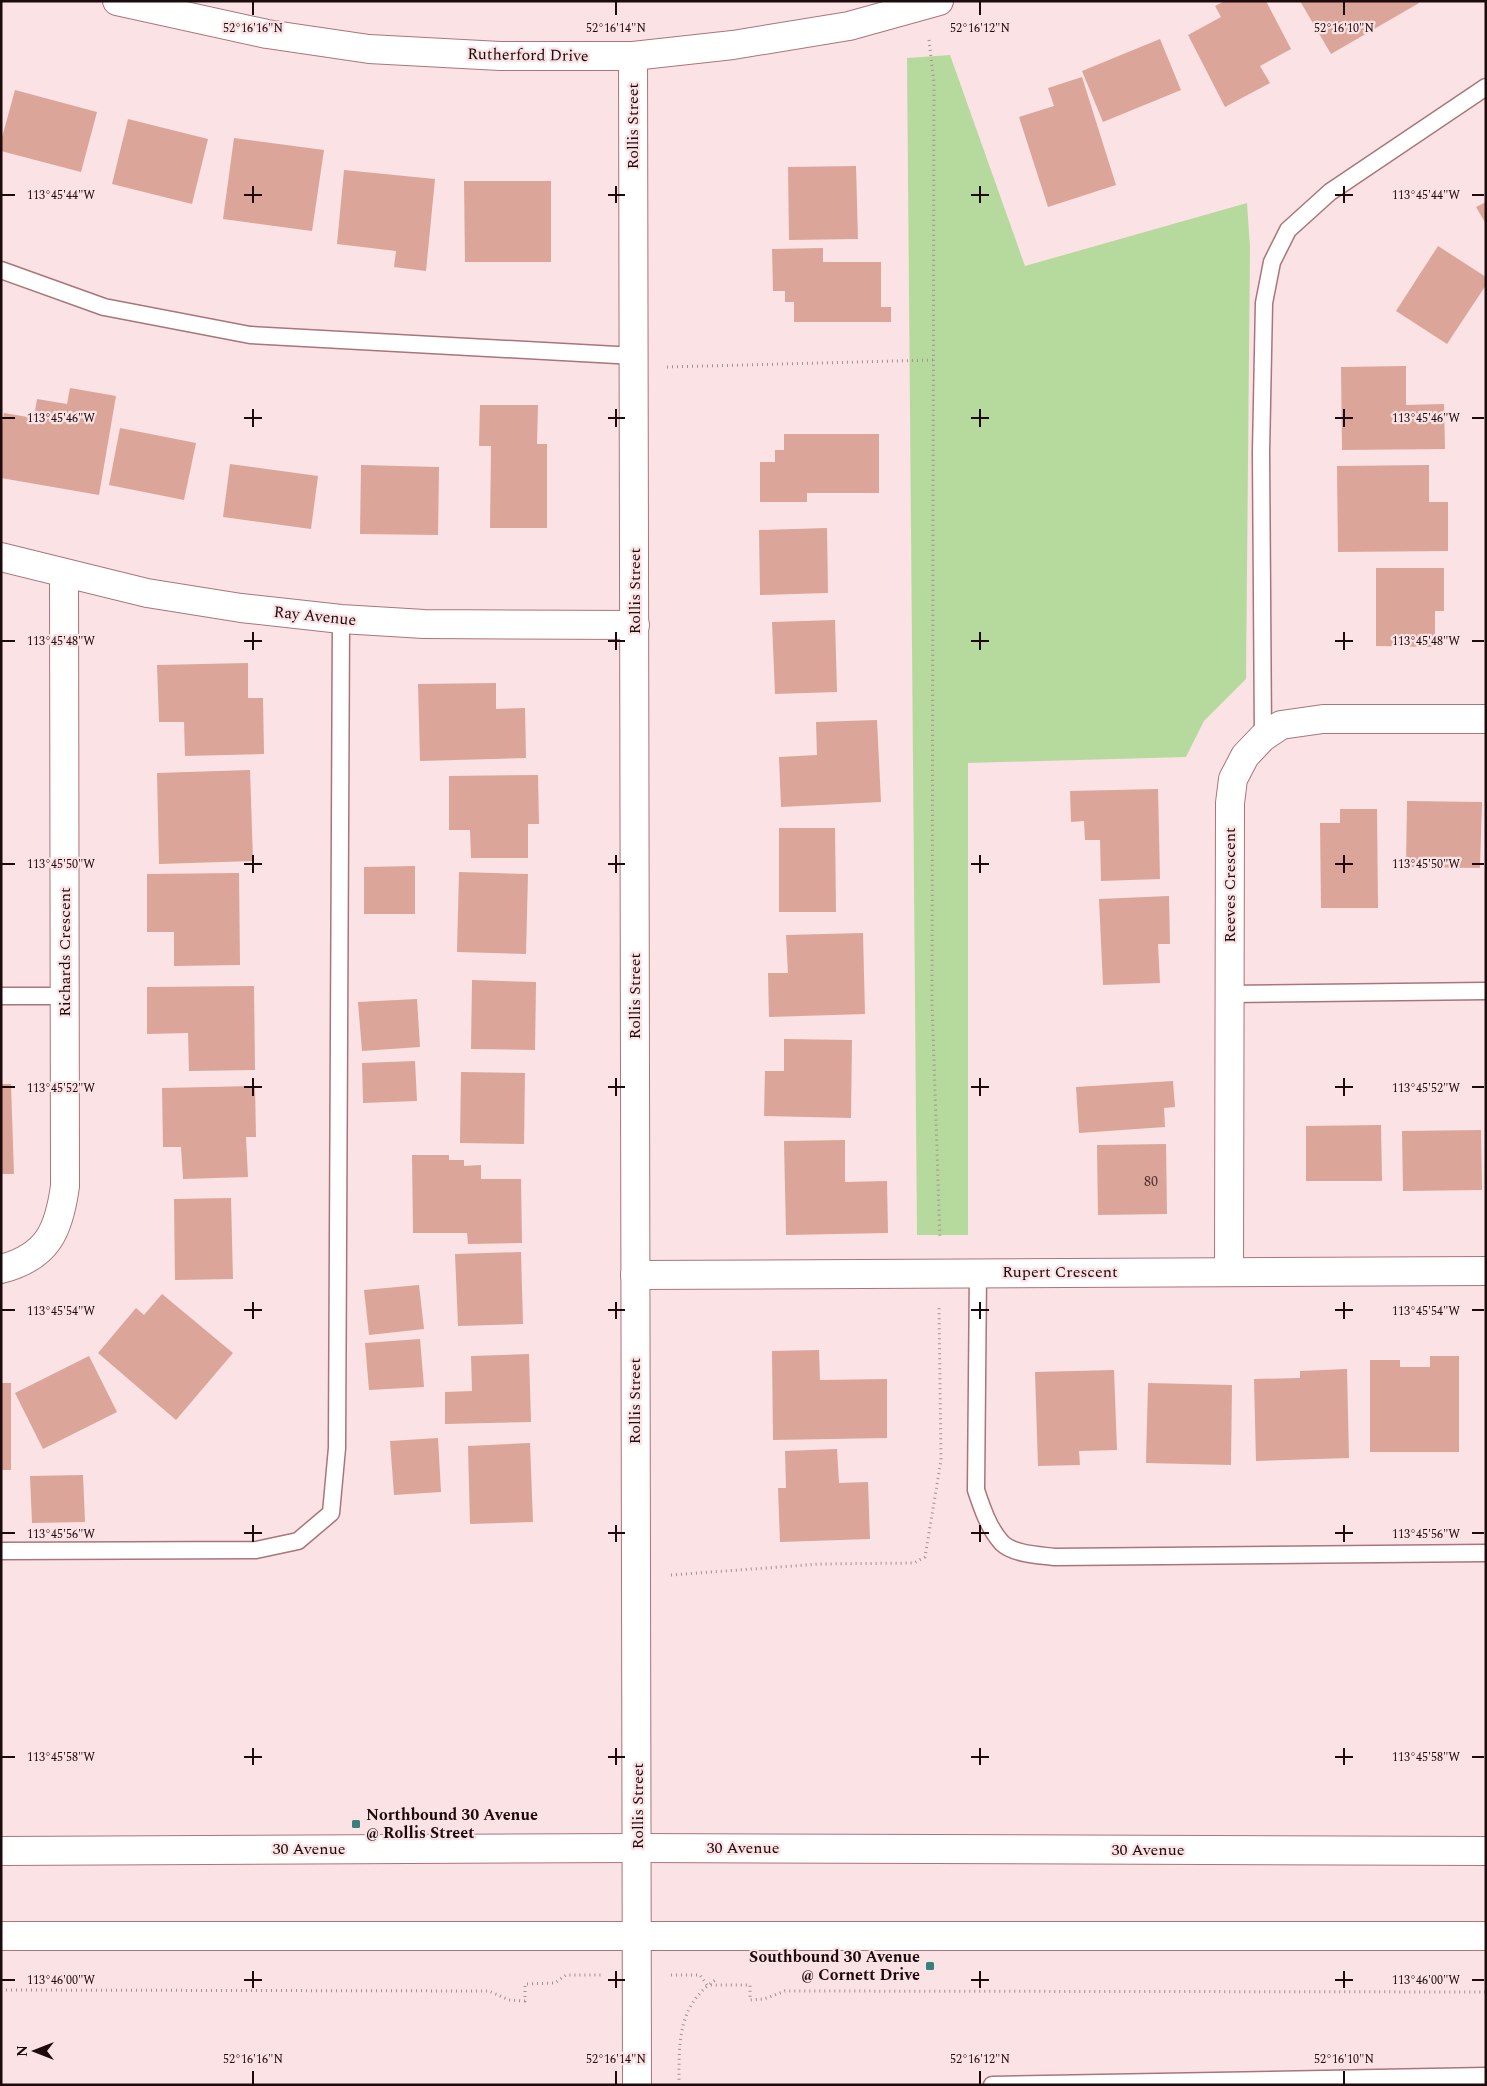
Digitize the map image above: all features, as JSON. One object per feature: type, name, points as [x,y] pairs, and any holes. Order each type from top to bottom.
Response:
[{"type":"street","name":"Rutherford Drive","points":[[117,1],[267,34],[369,49],[500,56],[633,56],[733,45],[849,26],[939,1]]},
{"type":"street","name":"Rollis Street","points":[[633,56],[637,2085]]},
{"type":"street","name":"Ray Avenue","points":[[1,557],[64,574],[166,596],[241,608],[341,619],[424,624],[635,625]]},
{"type":"street","name":"Richards Crescent","points":[[1,1269],[32,1257],[45,1244],[56,1229],[65,1186],[64,574]]},
{"type":"street","name":"Reeves Crescent","points":[[1229,1271],[1230,803],[1233,779],[1245,756],[1263,737],[1281,725],[1323,719],[1486,719]]},
{"type":"street","name":"Rupert Crescent","points":[[635,1275],[1486,1271]]},
{"type":"street","name":"30 Avenue","points":[[1,1851],[638,1848],[1486,1851]]},
{"type":"street","points":[[1,1936],[1486,1936]]},
{"type":"lane","points":[[1263,737],[1261,452],[1264,303],[1272,262],[1288,230],[1330,192],[1486,87]]},
{"type":"lane","points":[[1,270],[104,307],[250,335],[634,362]]},
{"type":"lane","points":[[1,1551],[256,1550],[298,1541],[331,1513],[337,1438],[341,619]]},
{"type":"lane","points":[[1230,994],[1486,991]]},
{"type":"lane","points":[[1,996],[65,996]]},
{"type":"lane","points":[[978,1272],[976,1490],[984,1514],[1002,1544],[1025,1554],[1054,1557],[1486,1553]]},
{"type":"lane","points":[[992,2085],[1486,2076]]},
{"type":"path","points":[[931,46],[934,83],[932,1002],[940,1239]]},
{"type":"path","points":[[634,362],[934,360]]},
{"type":"path","points":[[636,1577],[820,1564],[914,1563],[924,1557],[935,1504],[941,1460],[939,1306]]},
{"type":"path","points":[[1,1990],[488,1992],[517,2001],[525,2001],[524,1984],[555,1984],[566,1975]]},
{"type":"path","points":[[700,1975],[706,1986]]},
{"type":"path","points":[[679,2085],[681,2030],[693,2000],[706,1986],[717,1979]]},
{"type":"path","points":[[706,1986],[750,1985],[750,2000],[764,1999],[785,1992],[1486,1992]]},
{"type":"green space","points":[[950,55],[1025,266],[1247,203],[1250,248],[1246,679],[1204,721],[1186,757],[968,763],[968,1235],[917,1235],[907,58]]},
{"type":"building","points":[[1225,1],[1266,1],[1291,49],[1260,66],[1270,83],[1225,107],[1188,35],[1221,17],[1215,6]]},
{"type":"building","points":[[1300,1],[1418,1],[1419,3],[1331,54]]},
{"type":"building","points":[[1160,39],[1181,90],[1103,122],[1082,71]]},
{"type":"building","points":[[1082,77],[1116,185],[1048,207],[1019,117],[1054,106],[1048,88]]},
{"type":"building","points":[[15,90],[97,112],[81,172],[1,151],[1,141]]},
{"type":"building","points":[[128,119],[208,139],[192,204],[112,184]]},
{"type":"building","points":[[234,138],[324,150],[312,231],[223,219]]},
{"type":"building","points":[[856,166],[858,239],[789,240],[788,167]]},
{"type":"building","points":[[344,170],[435,179],[426,271],[394,267],[396,251],[337,244]]},
{"type":"building","points":[[464,181],[551,181],[551,262],[465,262]]},
{"type":"building","points":[[1486,202],[1486,224],[1476,207]]},
{"type":"building","points":[[1438,246],[1486,277],[1486,285],[1447,344],[1396,311]]},
{"type":"building","points":[[823,248],[823,262],[881,262],[881,307],[891,307],[891,322],[794,322],[794,302],[785,302],[785,291],[773,291],[772,249]]},
{"type":"building","points":[[1406,366],[1406,405],[1444,404],[1445,449],[1342,450],[1341,367]]},
{"type":"building","points":[[70,388],[116,396],[99,495],[1,478],[1,429],[4,413],[34,418],[37,399],[67,404]]},
{"type":"building","points":[[480,405],[538,405],[537,444],[547,444],[547,528],[490,528],[491,446],[479,446]]},
{"type":"building","points":[[120,428],[196,443],[184,500],[109,485]]},
{"type":"building","points":[[784,434],[879,434],[879,493],[807,493],[807,502],[760,502],[760,462],[775,462],[775,450],[784,450]]},
{"type":"building","points":[[230,464],[318,476],[311,529],[223,517]]},
{"type":"building","points":[[361,465],[439,467],[438,535],[360,534]]},
{"type":"building","points":[[1429,465],[1429,502],[1448,502],[1448,551],[1338,552],[1337,466]]},
{"type":"building","points":[[827,528],[828,593],[760,595],[759,530]]},
{"type":"building","points":[[1376,568],[1444,568],[1444,611],[1435,611],[1435,647],[1376,646]]},
{"type":"building","points":[[835,620],[837,692],[775,694],[772,622]]},
{"type":"building","points":[[248,663],[248,698],[263,698],[264,754],[185,756],[184,722],[159,722],[157,665]]},
{"type":"building","points":[[496,683],[496,709],[525,708],[526,758],[420,761],[418,684]]},
{"type":"building","points":[[877,720],[881,802],[781,807],[779,757],[817,755],[816,722]]},
{"type":"building","points":[[250,770],[253,861],[159,864],[157,773]]},
{"type":"building","points":[[538,775],[539,824],[528,824],[528,858],[471,858],[470,830],[449,830],[449,776]]},
{"type":"building","points":[[1158,789],[1160,879],[1101,881],[1100,840],[1085,840],[1084,821],[1071,822],[1070,791]]},
{"type":"building","points":[[1407,801],[1482,802],[1480,868],[1406,867]]},
{"type":"building","points":[[1340,809],[1377,809],[1378,908],[1321,908],[1320,823],[1340,823]]},
{"type":"building","points":[[779,828],[835,828],[836,912],[779,912]]},
{"type":"building","points":[[415,866],[415,914],[364,914],[364,867]]},
{"type":"building","points":[[459,872],[528,874],[526,954],[457,952]]},
{"type":"building","points":[[239,873],[240,965],[174,966],[174,932],[147,932],[147,874]]},
{"type":"building","points":[[1169,896],[1170,944],[1158,944],[1160,983],[1103,985],[1099,899]]},
{"type":"building","points":[[863,933],[865,1014],[769,1017],[768,973],[788,973],[786,935]]},
{"type":"building","points":[[472,980],[536,982],[535,1050],[471,1049]]},
{"type":"building","points":[[254,986],[255,1070],[189,1071],[188,1033],[147,1034],[147,987]]},
{"type":"building","points":[[417,999],[420,1047],[362,1051],[358,1002]]},
{"type":"building","points":[[784,1039],[852,1040],[851,1118],[764,1116],[765,1071],[784,1071]]},
{"type":"building","points":[[415,1061],[417,1101],[363,1103],[362,1063]]},
{"type":"building","points":[[461,1072],[525,1073],[524,1144],[460,1143]]},
{"type":"building","points":[[1173,1081],[1175,1107],[1164,1108],[1165,1127],[1079,1133],[1076,1087]]},
{"type":"building","points":[[1,1084],[11,1084],[14,1174],[1,1174]]},
{"type":"building","points":[[255,1086],[256,1137],[246,1137],[248,1177],[183,1179],[181,1147],[163,1147],[162,1088]]},
{"type":"building","points":[[1381,1125],[1382,1181],[1306,1181],[1306,1126]]},
{"type":"building","points":[[1481,1130],[1482,1190],[1403,1191],[1402,1131]]},
{"type":"building","points":[[845,1140],[845,1182],[887,1181],[888,1233],[786,1235],[784,1141]]},
{"type":"building","points":[[1166,1144],[1167,1214],[1098,1215],[1097,1145]]},
{"type":"building","points":[[412,1155],[449,1155],[449,1160],[464,1160],[464,1166],[481,1165],[481,1179],[521,1179],[522,1243],[468,1244],[467,1233],[413,1233]]},
{"type":"building","points":[[231,1198],[233,1279],[175,1280],[174,1199]]},
{"type":"building","points":[[521,1252],[523,1324],[458,1326],[455,1254]]},
{"type":"building","points":[[419,1285],[424,1329],[369,1335],[364,1290]]},
{"type":"building","points":[[162,1294],[233,1353],[176,1420],[98,1353],[136,1308],[144,1315]]},
{"type":"building","points":[[420,1339],[424,1387],[369,1390],[365,1343]]},
{"type":"building","points":[[819,1350],[820,1380],[887,1379],[887,1438],[773,1440],[772,1351]]},
{"type":"building","points":[[529,1354],[531,1422],[445,1424],[445,1392],[472,1391],[471,1356]]},
{"type":"building","points":[[89,1356],[117,1412],[43,1449],[15,1393]]},
{"type":"building","points":[[1430,1356],[1459,1356],[1459,1452],[1370,1452],[1370,1360],[1400,1360],[1400,1367],[1430,1367]]},
{"type":"building","points":[[1347,1369],[1349,1458],[1256,1461],[1254,1379],[1300,1378],[1300,1371]]},
{"type":"building","points":[[1114,1370],[1117,1450],[1079,1451],[1080,1465],[1038,1466],[1035,1372]]},
{"type":"building","points":[[1,1383],[11,1383],[11,1470],[1,1470]]},
{"type":"building","points":[[1148,1383],[1232,1385],[1231,1465],[1146,1463]]},
{"type":"building","points":[[438,1438],[441,1492],[394,1495],[390,1441]]},
{"type":"building","points":[[530,1443],[533,1522],[470,1524],[468,1446]]},
{"type":"building","points":[[837,1449],[839,1483],[868,1482],[870,1539],[780,1542],[778,1488],[786,1488],[785,1451]]},
{"type":"building","points":[[83,1475],[85,1522],[32,1523],[30,1476]]},
{"type":"place","name":"Northbound 30 Avenue @ Rollis Street","points":[[356,1824]]},
{"type":"place","name":"Southbound 30 Avenue @ Cornett Drive","points":[[930,1966]]}]
